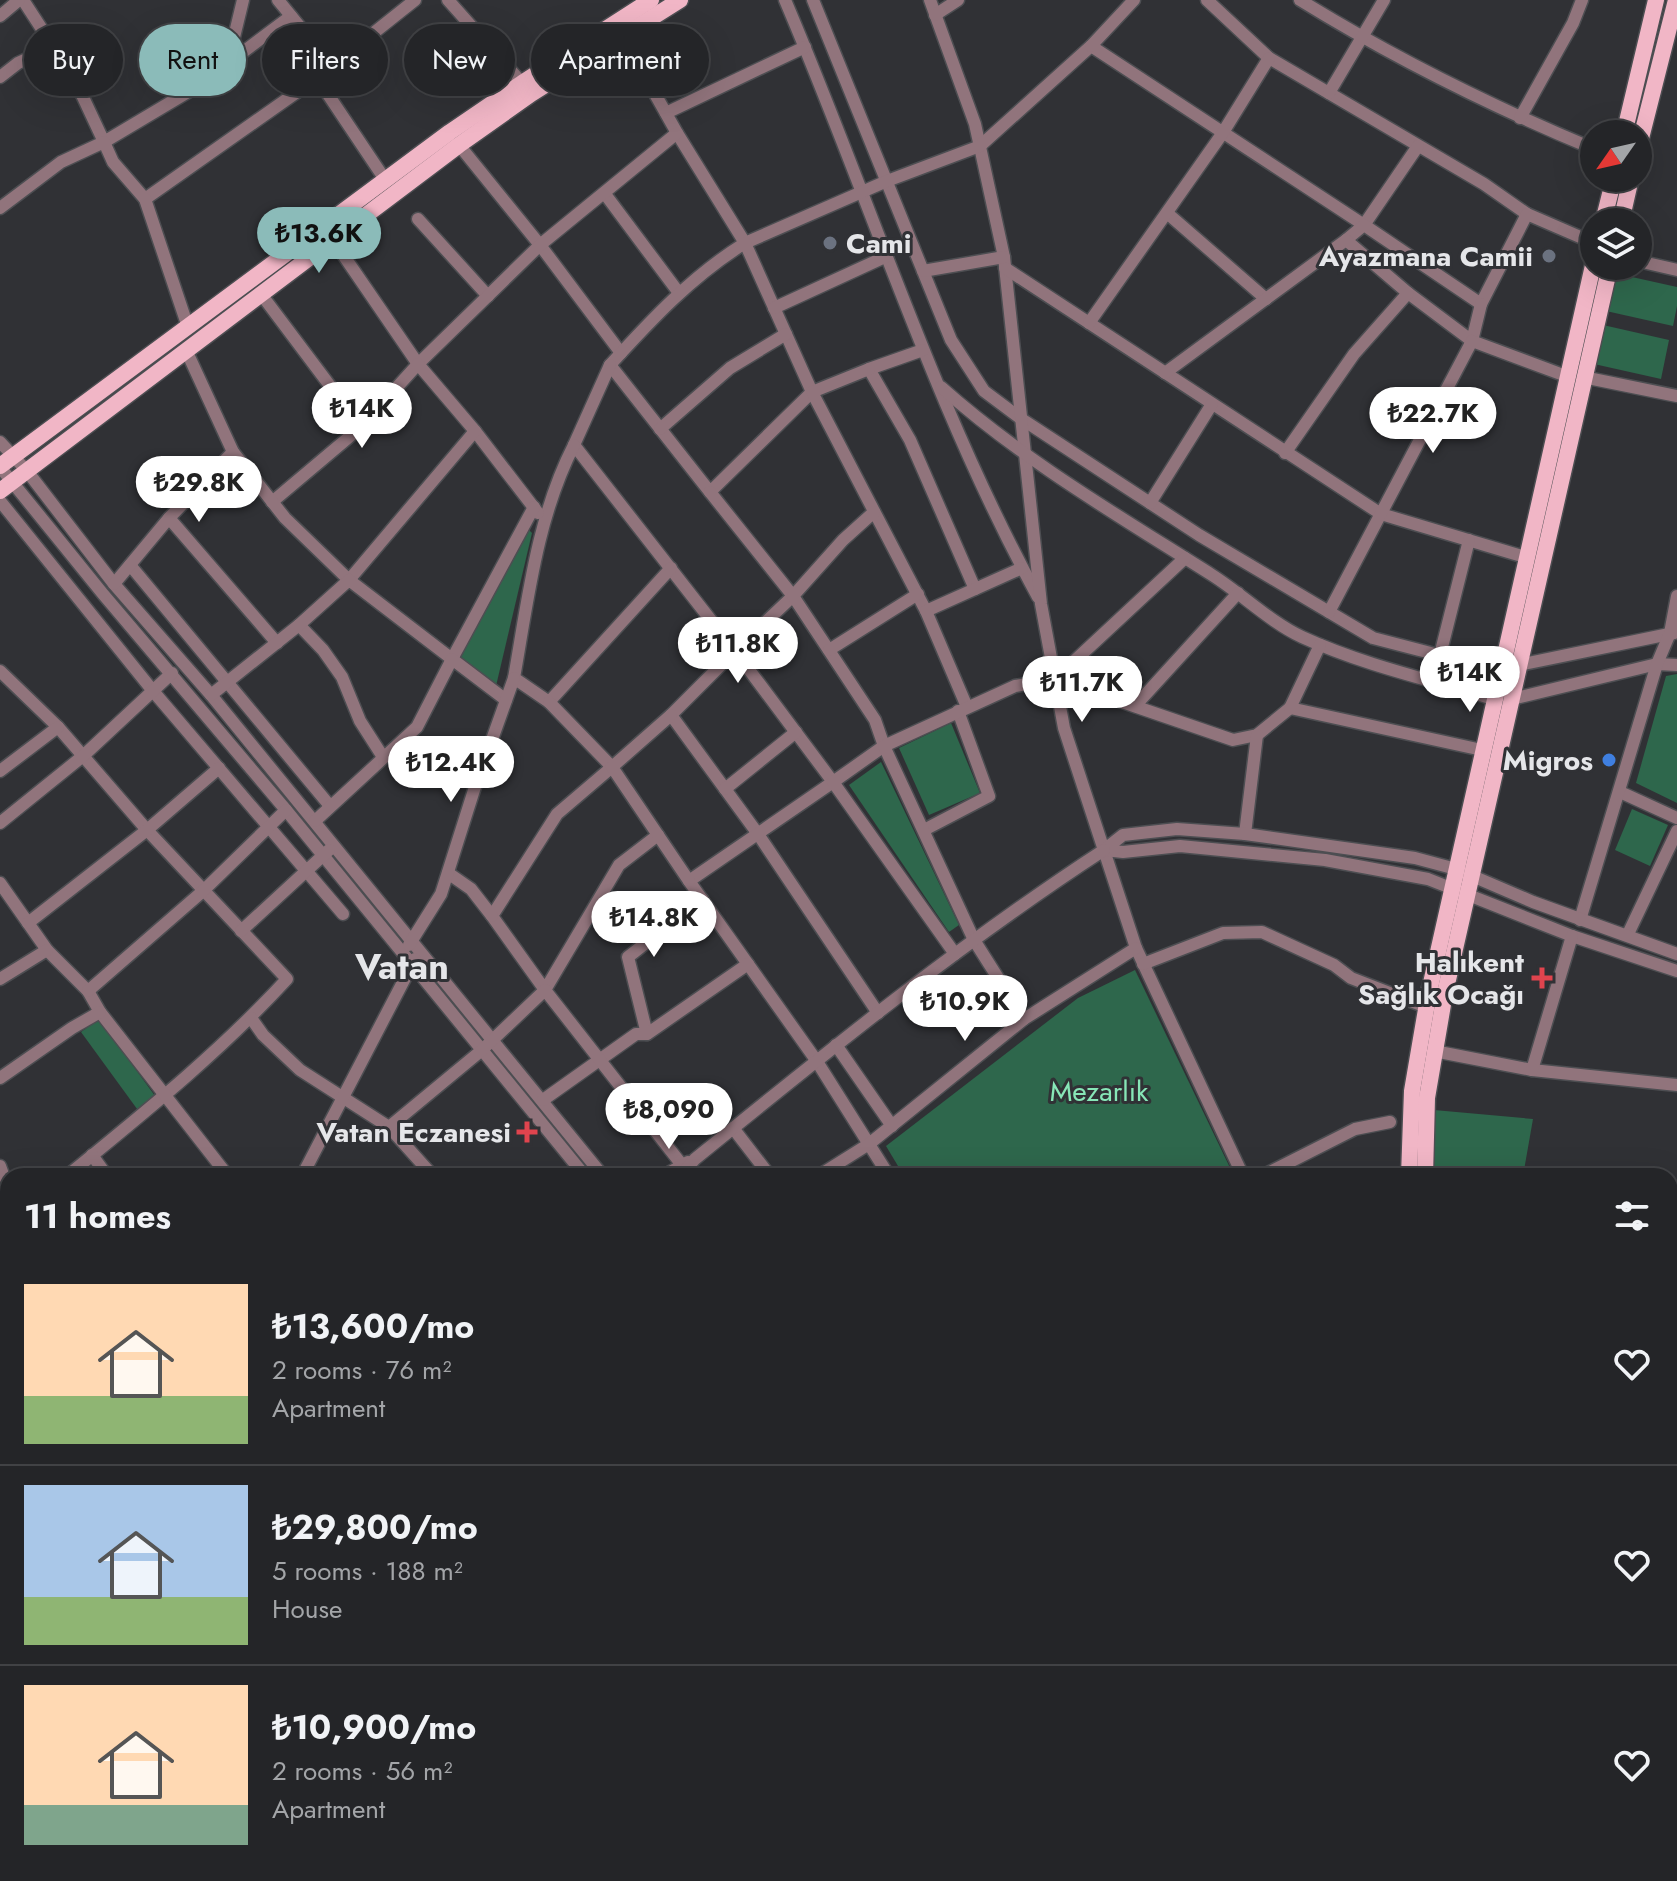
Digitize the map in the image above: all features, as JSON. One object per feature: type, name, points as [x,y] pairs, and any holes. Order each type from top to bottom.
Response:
[{"type":"main road","points":[[13,481],[333,240],[522,83],[651,0]]},
{"type":"main road","points":[[643,24],[680,0]]},
{"type":"main road","points":[[1627,120],[1656,0]]},
{"type":"main road","points":[[1646,120],[1676,0]]},
{"type":"main road","points":[[4,463],[386,181],[531,94]]},
{"type":"main road","points":[[1425,1168],[1427,1098],[1434,1051],[1519,665],[1591,280]]},
{"type":"main road","points":[[1409,1168],[1412,1091],[1426,1007],[1482,750],[1525,557],[1575,376],[1606,280]]},
{"type":"street","points":[[0,16],[21,0],[37,24]]},
{"type":"street","points":[[237,24],[243,0]]},
{"type":"street","points":[[278,0],[298,24]]},
{"type":"street","points":[[385,24],[415,0]]},
{"type":"street","points":[[448,0],[522,83]]},
{"type":"street","points":[[785,0],[864,192],[923,350],[1002,532],[1041,604]]},
{"type":"street","points":[[813,0],[951,340],[984,391],[1150,503],[1373,638],[1500,671]]},
{"type":"street","points":[[930,0],[975,124],[1005,262],[1041,604],[1064,728],[1136,948],[1239,1168]]},
{"type":"street","points":[[935,15],[958,0]]},
{"type":"street","points":[[306,1168],[412,963],[441,894],[514,678],[537,547],[560,473],[610,365],[663,306],[725,255],[745,243],[887,181],[980,146],[1091,46],[1134,0]]},
{"type":"street","points":[[1207,0],[1269,58],[1484,184],[1527,214],[1580,237]]},
{"type":"street","points":[[1300,0],[1361,37],[1520,118],[1580,143]]},
{"type":"street","points":[[1329,93],[1384,0]]},
{"type":"street","points":[[1520,118],[1573,23],[1582,0]]},
{"type":"street","points":[[246,51],[291,16]]},
{"type":"street","points":[[1091,46],[1481,304]]},
{"type":"street","points":[[666,113],[805,47]]},
{"type":"street","points":[[1089,323],[1222,134],[1269,58]]},
{"type":"street","points":[[0,77],[24,60]]},
{"type":"street","points":[[83,96],[113,162],[145,199],[188,327]]},
{"type":"street","points":[[0,208],[61,162],[104,142],[182,96]]},
{"type":"street","points":[[145,199],[291,96]]},
{"type":"street","points":[[329,96],[386,181]]},
{"type":"street","points":[[656,96],[745,243],[812,392],[926,611],[963,709],[989,796],[924,830]]},
{"type":"street","points":[[272,502],[361,427],[418,364],[540,245],[677,133]]},
{"type":"street","points":[[454,139],[540,245],[621,353]]},
{"type":"street","points":[[1165,373],[1364,225],[1418,146]]},
{"type":"street","points":[[605,194],[679,293]]},
{"type":"street","points":[[1167,213],[1266,299]]},
{"type":"street","points":[[1329,612],[1472,341],[1481,304],[1527,214]]},
{"type":"street","points":[[418,219],[488,296]]},
{"type":"street","points":[[333,240],[418,364],[475,431],[545,522]]},
{"type":"street","points":[[1346,240],[1408,293],[1472,341],[1575,376],[1677,396]]},
{"type":"street","points":[[774,308],[887,256]]},
{"type":"street","points":[[923,271],[1005,262],[1089,323],[1381,514],[1525,557]]},
{"type":"street","points":[[1652,264],[1677,270]]},
{"type":"street","points":[[1285,453],[1354,354],[1408,293]]},
{"type":"street","points":[[261,294],[361,427]]},
{"type":"street","points":[[660,429],[730,368],[786,334]]},
{"type":"street","points":[[186,350],[233,452],[285,518],[349,580],[506,700]]},
{"type":"street","points":[[710,492],[812,392],[923,350]]},
{"type":"street","points":[[610,365],[793,596],[875,720],[884,746],[974,940],[1024,1019]]},
{"type":"street","points":[[869,369],[910,440],[975,589]]},
{"type":"street","points":[[938,384],[1025,456],[1185,558],[1298,635],[1343,654],[1494,699]]},
{"type":"street","points":[[1150,503],[1212,404]]},
{"type":"street","points":[[211,695],[299,625],[349,580],[475,431]]},
{"type":"street","points":[[0,442],[4,463],[13,481],[103,594],[286,810],[578,1168]]},
{"type":"street","points":[[574,445],[796,732],[955,954]]},
{"type":"street","points":[[114,584],[169,518],[233,452]]},
{"type":"street","points":[[13,481],[114,584],[211,695],[597,1168]]},
{"type":"street","points":[[0,501],[153,691],[343,914]]},
{"type":"street","points":[[315,821],[417,727],[534,507]]},
{"type":"street","points":[[492,916],[557,814],[671,715],[874,512]]},
{"type":"street","points":[[169,518],[277,643]]},
{"type":"street","points":[[1440,655],[1469,540]]},
{"type":"street","points":[[1055,679],[1185,558]]},
{"type":"street","points":[[130,565],[330,806]]},
{"type":"street","points":[[549,702],[671,568]]},
{"type":"street","points":[[926,611],[1022,568]]},
{"type":"street","points":[[1135,706],[1238,593]]},
{"type":"street","points":[[829,650],[918,594]]},
{"type":"street","points":[[1580,920],[1657,664],[1674,633],[1677,596]]},
{"type":"street","points":[[299,625],[323,650],[342,677],[360,721],[383,757]]},
{"type":"street","points":[[1519,665],[1674,633]]},
{"type":"street","points":[[689,881],[884,746],[1015,686],[1055,679],[1233,740],[1257,735],[1290,708],[1320,645]]},
{"type":"street","points":[[1512,699],[1657,664],[1677,665]]},
{"type":"street","points":[[0,671],[58,727],[147,830],[287,979],[251,1018],[165,1097],[77,1168]]},
{"type":"street","points":[[0,823],[83,756],[172,673]]},
{"type":"street","points":[[514,678],[549,702],[612,767],[816,1060],[884,1168]]},
{"type":"street","points":[[1290,708],[1482,750]]},
{"type":"street","points":[[671,715],[758,834],[878,1013]]},
{"type":"street","points":[[0,771],[58,727]]},
{"type":"street","points":[[725,789],[796,732]]},
{"type":"street","points":[[1245,834],[1257,735]]},
{"type":"street","points":[[28,923],[147,830],[219,768]]},
{"type":"street","points":[[1620,792],[1677,818]]},
{"type":"street","points":[[88,991],[203,891],[286,810]]},
{"type":"street","points":[[684,1168],[816,1060],[1017,907],[1123,835],[1177,829],[1245,834],[1415,858],[1456,869],[1580,920],[1628,934],[1677,954]]},
{"type":"street","points":[[1628,934],[1677,831]]},
{"type":"street","points":[[389,1127],[482,1050],[545,990],[619,865],[658,835]]},
{"type":"street","points":[[241,931],[334,846]]},
{"type":"street","points":[[1104,850],[1123,852],[1180,846],[1325,860],[1407,873],[1572,936],[1677,971]]},
{"type":"street","points":[[448,873],[471,889],[680,1168]]},
{"type":"street","points":[[0,883],[47,950],[88,991],[100,1012],[222,1168]]},
{"type":"street","points":[[647,1034],[628,957],[702,899]]},
{"type":"street","points":[[1143,964],[1223,933],[1262,932],[1334,965],[1351,978],[1426,1007]]},
{"type":"street","points":[[1532,1070],[1572,936]]},
{"type":"street","points":[[403,952],[417,946]]},
{"type":"street","points":[[831,1168],[869,1144],[1024,1019],[1136,948]]},
{"type":"street","points":[[0,979],[47,950]]},
{"type":"street","points":[[543,1100],[636,1034],[647,1034],[748,964]]},
{"type":"street","points":[[0,1078],[100,1012]]},
{"type":"street","points":[[251,1018],[263,1035],[300,1070],[389,1127],[426,1168]]},
{"type":"street","points":[[836,1045],[892,1126]]},
{"type":"street","points":[[1434,1051],[1532,1070],[1677,1085]]},
{"type":"street","points":[[1278,1168],[1355,1129],[1390,1122]]},
{"type":"street","points":[[733,1128],[764,1168]]},
{"type":"street","points":[[92,1155],[101,1168]]},
{"type":"green space","points":[[1613,280],[1646,280],[1677,287],[1673,326],[1606,311]]},
{"type":"green space","points":[[1603,325],[1669,340],[1661,379],[1594,364]]},
{"type":"green space","points":[[527,528],[532,533],[496,686],[458,656]]},
{"type":"green space","points":[[1677,674],[1677,803],[1636,783],[1666,676]]},
{"type":"green space","points":[[951,723],[980,793],[929,815],[899,748]]},
{"type":"green space","points":[[881,762],[959,925],[949,932],[849,785]]},
{"type":"green space","points":[[1632,809],[1668,825],[1650,866],[1615,850]]},
{"type":"green space","name":"Mezarlık","points":[[1135,970],[1230,1168],[899,1168],[886,1146],[1078,998]]},
{"type":"green space","points":[[99,1019],[158,1100],[140,1113],[81,1032]]},
{"type":"green space","points":[[1434,1110],[1533,1119],[1524,1168],[1430,1168]]},
{"type":"place","name":"Cami","points":[[830,243]]},
{"type":"place","name":"Ayazmana Camii","points":[[1549,256]]},
{"type":"place","name":"Migros","points":[[1609,760]]},
{"type":"place","name":"Halıkent Sağlık Ocağı","points":[[1542,978]]},
{"type":"place","name":"Vatan Eczanesi","points":[[527,1132]]},
{"type":"district","name":"Vatan","points":[[402,966]]}]
